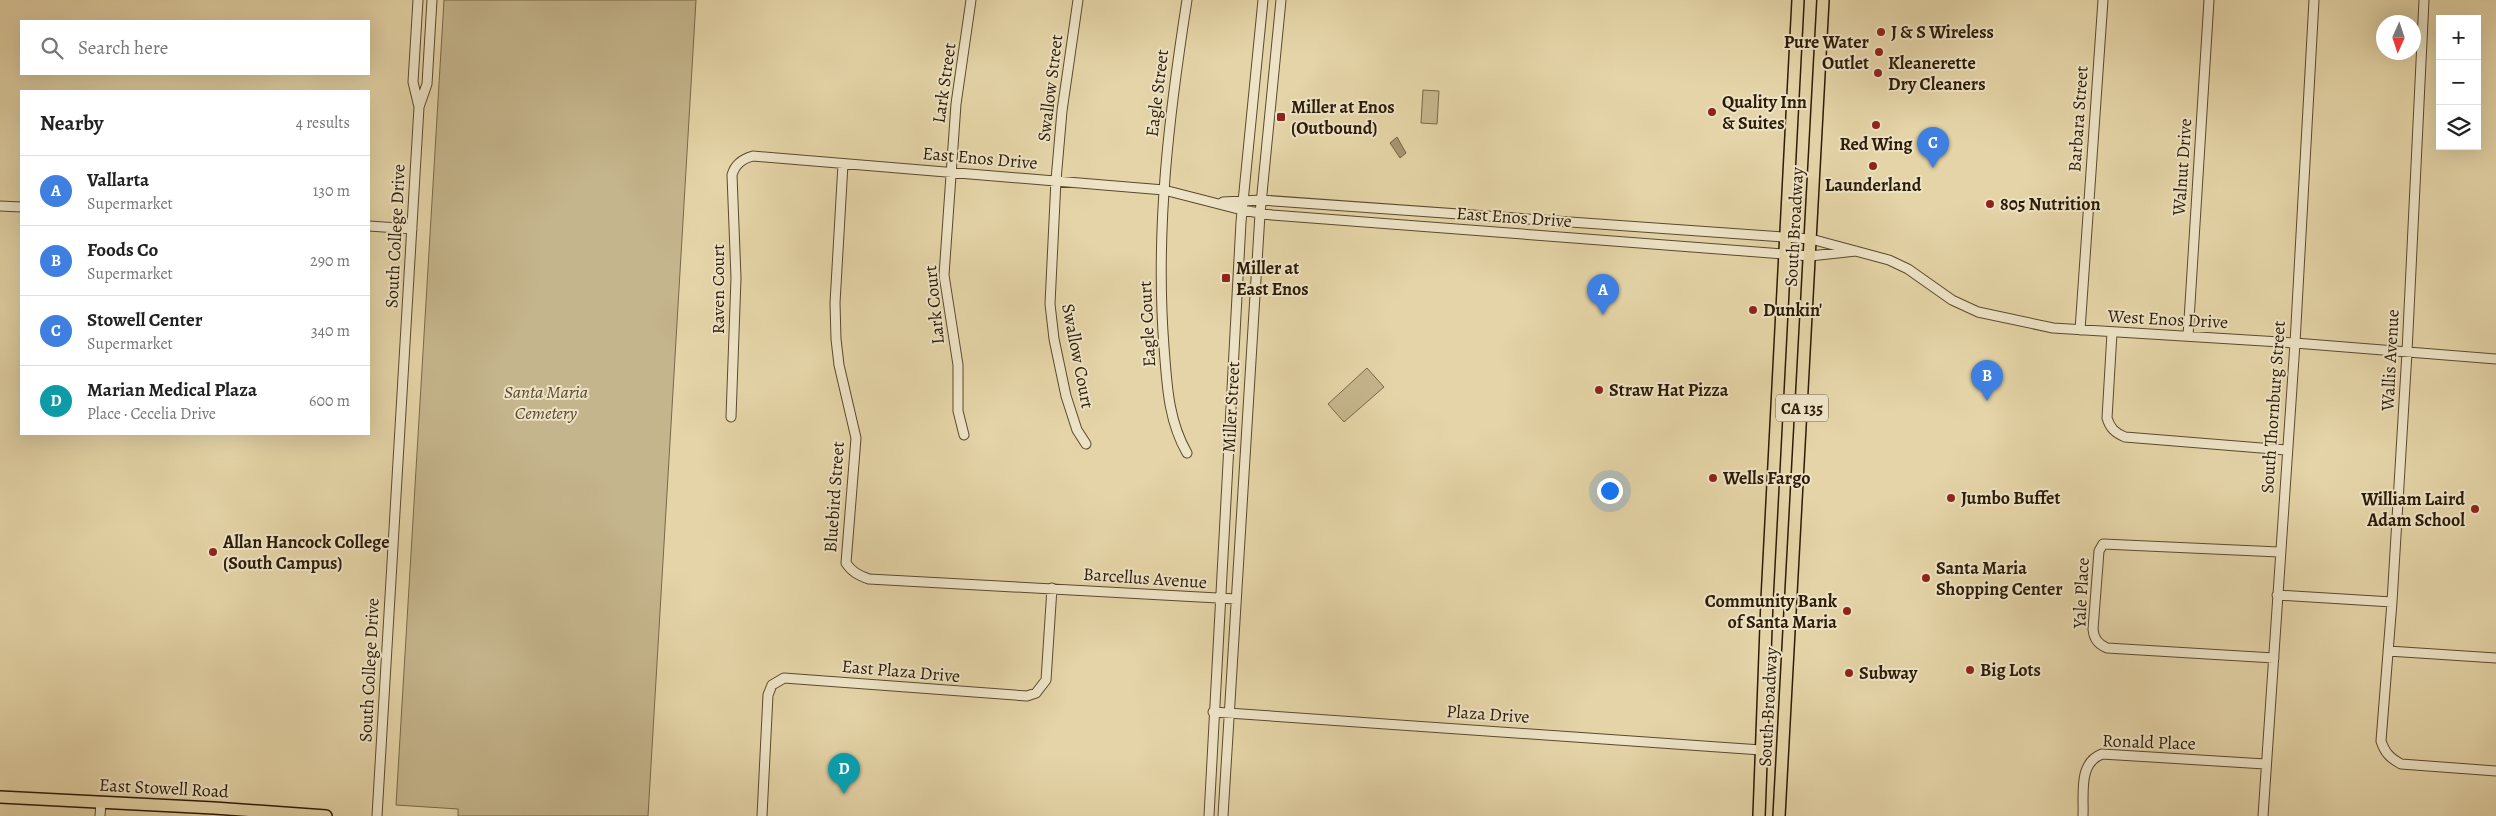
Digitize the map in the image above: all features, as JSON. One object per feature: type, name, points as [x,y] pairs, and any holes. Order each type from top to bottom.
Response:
[{"type":"main road","name":"South Broadway","points":[[1759,816],[1784,254],[1798,0]]},
{"type":"main road","name":"South Broadway","points":[[1779,816],[1823,0]]},
{"type":"main road","name":"East Stowell Road","points":[[0,797],[326,816]]},
{"type":"street","name":"South College Drive","points":[[418,0],[413,82],[419,107]]},
{"type":"street","name":"South College Drive","points":[[377,816],[419,107],[427,84],[432,0]]},
{"type":"street","name":"Lark Street","points":[[950,171],[956,104],[971,0]]},
{"type":"street","name":"Swallow Street","points":[[1056,180],[1062,111],[1078,0]]},
{"type":"street","name":"Eagle Street","points":[[1164,190],[1171,104],[1186,0]]},
{"type":"street","name":"Miller Street","points":[[1209,816],[1219,599],[1242,210],[1263,0]]},
{"type":"street","name":"Miller Street","points":[[1222,816],[1260,214],[1281,0]]},
{"type":"street","name":"Barbara Street","points":[[2080,330],[2103,0]]},
{"type":"street","name":"Walnut Drive","points":[[2188,336],[2209,0]]},
{"type":"street","name":"South Thornburg Street","points":[[2263,816],[2279,552],[2295,343],[2314,0]]},
{"type":"street","name":"Wallis Avenue","points":[[2424,0],[2392,602],[2382,720],[2382,741],[2384,751],[2390,758],[2401,764],[2496,771]]},
{"type":"street","name":"East Enos Drive","points":[[739,162],[753,156],[1056,180],[1164,190],[1260,214],[1810,256]]},
{"type":"street","name":"Raven Court","points":[[731,417],[736,278],[732,175],[733,169],[739,162]]},
{"type":"street","name":"Bluebird Street","points":[[843,164],[835,303],[836,339],[839,365],[856,438],[846,563],[859,576],[869,579],[1052,588]]},
{"type":"street","name":"Lark Court","points":[[950,171],[944,276],[958,366],[958,411],[964,435]]},
{"type":"street","name":"Swallow Court","points":[[1056,180],[1051,282],[1053,330],[1070,411],[1077,430],[1086,444]]},
{"type":"street","name":"Eagle Court","points":[[1164,190],[1161,307],[1167,390],[1177,436],[1187,453]]},
{"type":"street","name":"East Enos Drive","points":[[1218,202],[1262,200],[1811,239]]},
{"type":"street","points":[[0,206],[20,207]]},
{"type":"street","points":[[370,226],[412,229]]},
{"type":"street","name":"West Enos Drive","points":[[1811,239],[1889,260],[1903,267],[1943,294],[1978,312],[2052,328],[2295,343],[2496,359]]},
{"type":"street","name":"West Enos Drive","points":[[1810,256],[1856,251]]},
{"type":"street","points":[[2112,332],[2107,418],[2116,434],[2125,437],[2286,450]]},
{"type":"street","name":"Yale Place","points":[[2274,658],[2107,648],[2099,644],[2094,636],[2093,629],[2099,551],[2103,544],[2279,552]]},
{"type":"street","name":"Barcellus Avenue","points":[[1052,588],[1236,599]]},
{"type":"street","name":"East Plaza Drive","points":[[762,816],[770,691],[778,680],[784,678],[1016,697],[1036,693],[1046,680],[1052,588]]},
{"type":"street","points":[[2277,595],[2392,602]]},
{"type":"street","points":[[2388,651],[2496,658]]},
{"type":"street","name":"Plaza Drive","points":[[1213,712],[1761,750]]},
{"type":"street","name":"Ronald Place","points":[[2082,816],[2087,765],[2093,757],[2102,754],[2265,764]]},
{"type":"street","points":[[100,816],[101,802]]},
{"type":"green space","name":"Santa Maria Cemetery","points":[[444,0],[696,0],[648,816],[458,816],[458,809],[396,805]]},
{"type":"green space","points":[[1423,90],[1439,91],[1437,124],[1421,123]]},
{"type":"green space","points":[[1367,368],[1384,387],[1344,422],[1328,404]]},
{"type":"shaded area","points":[[1397,137],[1406,153],[1400,158],[1390,143]]},
{"type":"place","name":"J & S Wireless","points":[[1881,32]]},
{"type":"place","name":"Pure Water Outlet","points":[[1879,52]]},
{"type":"place","name":"Kleanerette Dry Cleaners","points":[[1878,73]]},
{"type":"place","name":"Quality Inn & Suites","points":[[1712,112]]},
{"type":"place","name":"Miller at Enos (Outbound)","points":[[1281,117]]},
{"type":"place","name":"Red Wing","points":[[1876,125]]},
{"type":"place","name":"Launderland","points":[[1873,166]]},
{"type":"place","name":"Stowell Center","points":[[1933,168]]},
{"type":"place","name":"805 Nutrition","points":[[1990,204]]},
{"type":"place","name":"Miller at East Enos","points":[[1226,278]]},
{"type":"place","name":"Dunkin'","points":[[1753,310]]},
{"type":"place","name":"Vallarta","points":[[1603,315]]},
{"type":"place","name":"Straw Hat Pizza","points":[[1599,390]]},
{"type":"place","name":"Foods Co","points":[[1987,401]]},
{"type":"place","name":"Wells Fargo","points":[[1713,478]]},
{"type":"place","name":"Jumbo Buffet","points":[[1951,498]]},
{"type":"place","name":"William Laird Adam School","points":[[2475,509]]},
{"type":"place","name":"Allan Hancock College (South Campus)","points":[[213,552]]},
{"type":"place","name":"Santa Maria Shopping Center","points":[[1926,578]]},
{"type":"place","name":"Community Bank of Santa Maria","points":[[1847,611]]},
{"type":"place","name":"Big Lots","points":[[1970,670]]},
{"type":"place","name":"Subway","points":[[1849,673]]},
{"type":"place","name":"Marian Medical Plaza","points":[[844,794]]}]
